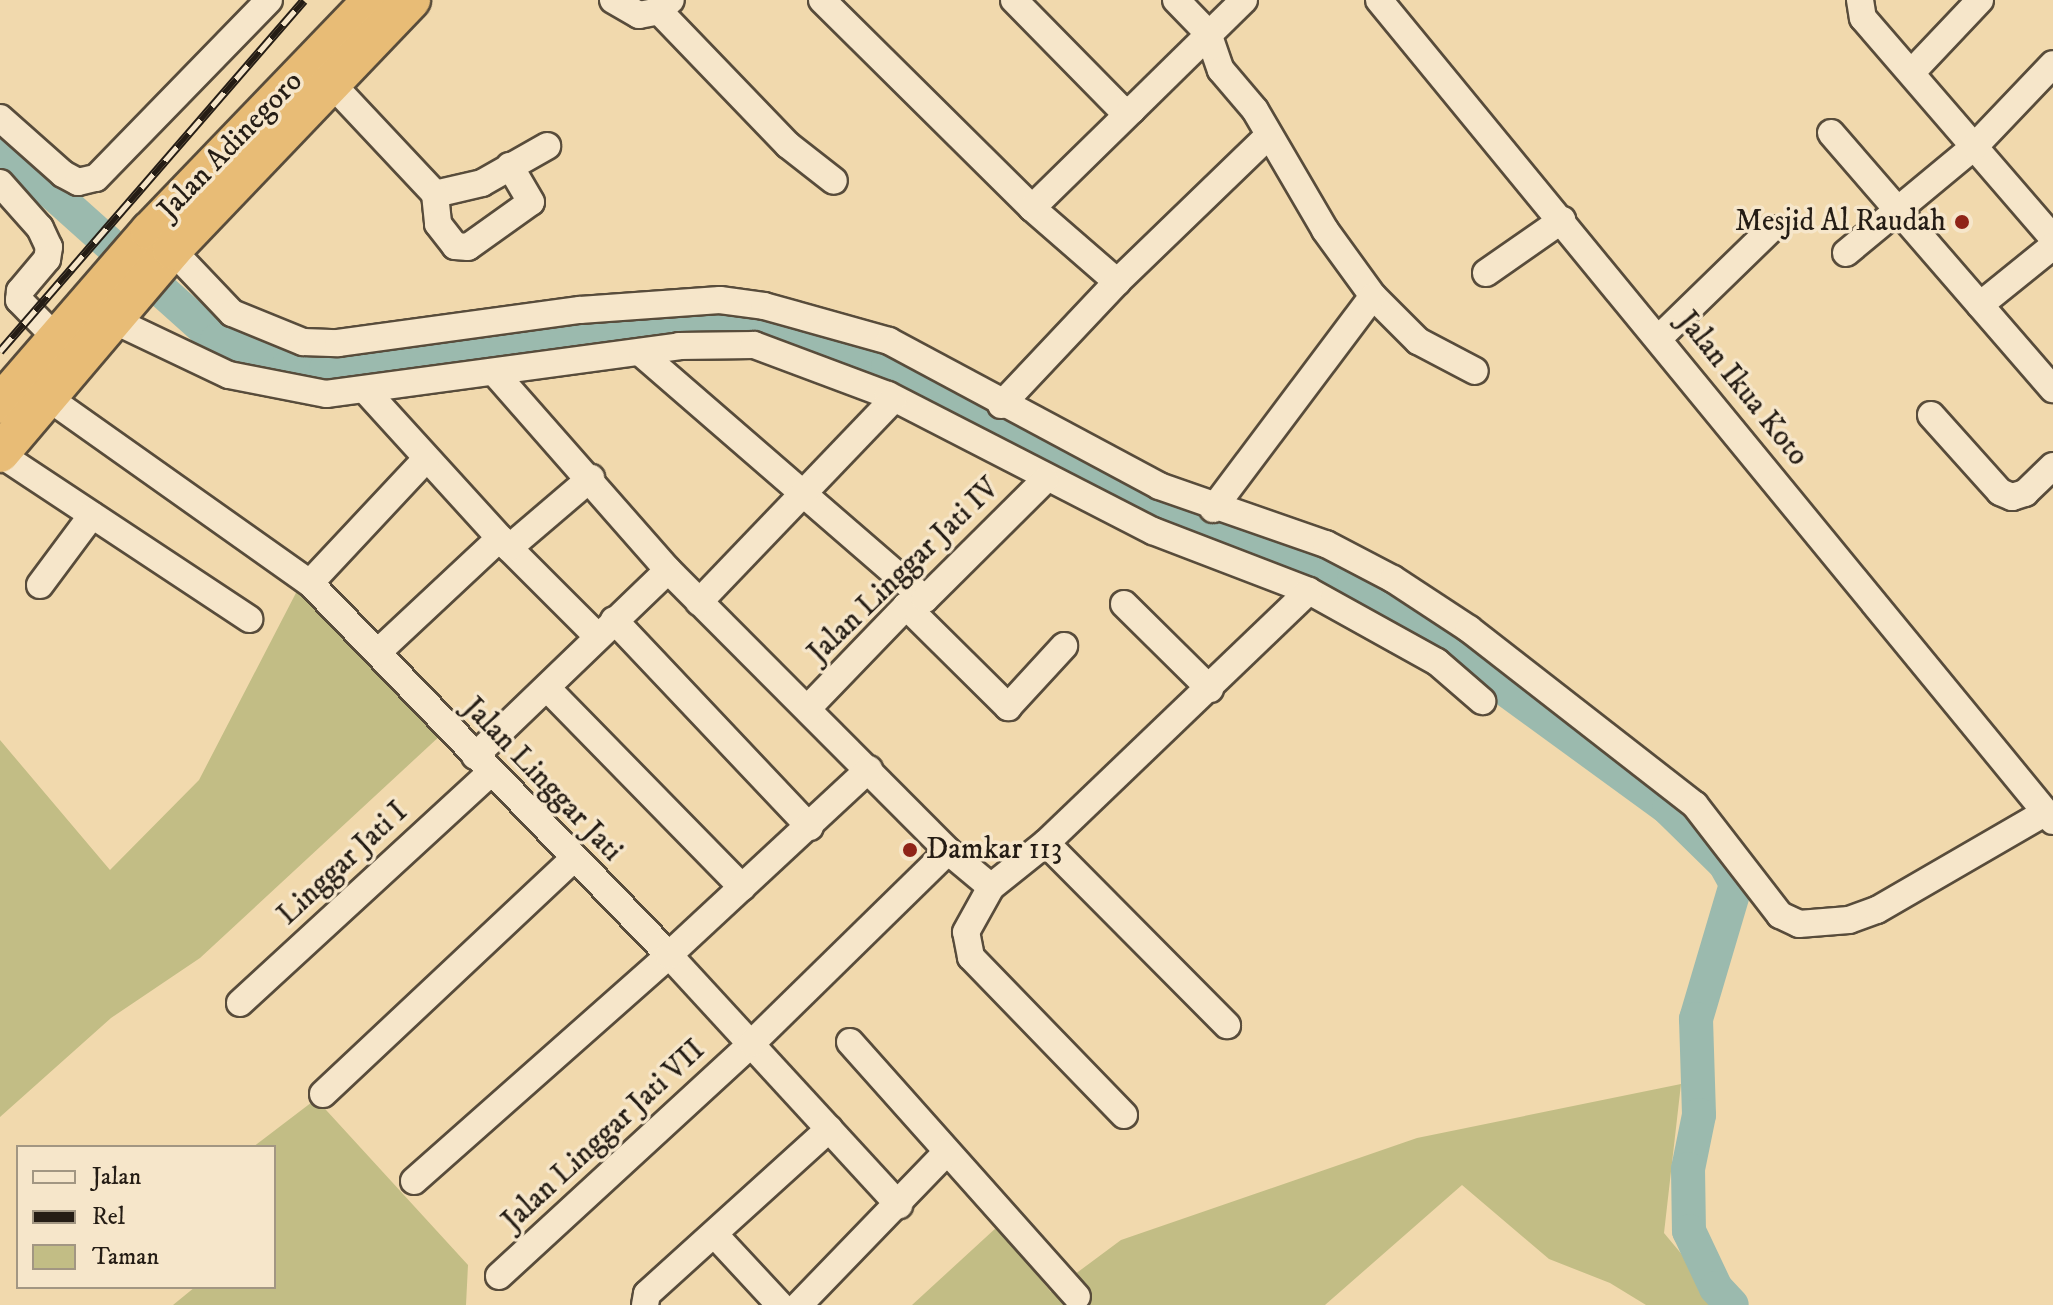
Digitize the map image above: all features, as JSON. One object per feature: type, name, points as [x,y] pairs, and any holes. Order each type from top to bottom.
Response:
[{"type":"highway","name":"Jalan Adinegoro","points":[[321,72],[372,0]]},
{"type":"highway","name":"Jalan Adinegoro","points":[[109,309],[321,72],[411,0]]},
{"type":"highway","points":[[0,404],[57,339],[109,309]]},
{"type":"highway","points":[[0,454],[47,397],[109,309]]},
{"type":"street","points":[[0,118],[63,174],[78,182],[96,178],[269,0]]},
{"type":"street","points":[[613,0],[639,15],[665,6],[788,145],[834,181]]},
{"type":"street","points":[[822,0],[1032,208],[1117,282]]},
{"type":"street","points":[[1014,0],[1121,109],[1132,110]]},
{"type":"street","points":[[1176,0],[1208,33],[1214,59],[1269,135],[1325,230],[1373,296],[1418,341],[1475,371]]},
{"type":"street","points":[[1032,208],[1244,0]]},
{"type":"street","name":"Jalan Ikua Koto","points":[[1379,0],[1923,657],[2048,817]]},
{"type":"street","points":[[1860,0],[1863,18],[1975,146],[2048,222]]},
{"type":"street","points":[[1912,72],[1980,0]]},
{"type":"street","points":[[1846,253],[1895,208],[1975,146],[2053,64]]},
{"type":"street","points":[[321,72],[435,194],[438,224],[455,246],[468,247],[531,202],[510,166]]},
{"type":"street","points":[[1831,133],[2053,389]]},
{"type":"street","points":[[1001,405],[1117,282],[1269,135]]},
{"type":"street","points":[[435,194],[482,183],[547,146]]},
{"type":"street","points":[[0,183],[40,228],[49,247],[47,259],[20,291],[19,300],[57,339]]},
{"type":"street","points":[[1486,273],[1562,220]]},
{"type":"street","points":[[1659,338],[1771,229]]},
{"type":"street","points":[[164,244],[197,282],[232,313],[303,342],[338,343],[580,310],[720,300],[764,306],[889,341],[1001,405],[1213,509],[1326,544],[1393,579],[1469,629],[1695,805],[1780,915],[1799,924],[1849,920],[1877,910],[2048,817]]},
{"type":"street","points":[[1980,305],[2053,246]]},
{"type":"street","points":[[1213,509],[1373,296]]},
{"type":"street","points":[[109,309],[242,379],[298,392],[367,392],[494,372],[736,342],[894,399],[1045,480],[1153,531],[1309,591],[1425,654],[1482,701]]},
{"type":"street","points":[[642,354],[804,495],[916,602],[1008,707],[1064,646]]},
{"type":"street","points":[[494,372],[591,478],[668,570],[948,851],[991,887]]},
{"type":"street","points":[[367,392],[504,543],[606,629],[810,827]]},
{"type":"street","name":"Jalan Linggar Jati","points":[[47,397],[310,583],[572,860],[669,955],[899,1205]]},
{"type":"street","points":[[699,602],[894,399]]},
{"type":"street","points":[[1931,415],[2000,492],[2012,497],[2025,493],[2053,466]]},
{"type":"street","points":[[0,454],[249,619]]},
{"type":"street","points":[[310,583],[426,459]]},
{"type":"street","points":[[378,652],[504,543],[591,478]]},
{"type":"street","name":"Jalan Linggar Jati IV","points":[[808,708],[1045,480]]},
{"type":"street","points":[[40,585],[92,515]]},
{"type":"street","name":"Linggar Jati I","points":[[240,1003],[482,765],[547,688],[668,570]]},
{"type":"street","points":[[1124,1115],[971,957],[966,932],[991,887],[1046,843],[1309,591]]},
{"type":"street","points":[[1124,604],[1210,689]]},
{"type":"street","points":[[547,688],[742,887]]},
{"type":"street","points":[[414,1181],[669,955],[869,769]]},
{"type":"street","points":[[1046,843],[1227,1025]]},
{"type":"street","name":"Jalan Linggar Jati VII","points":[[499,1276],[752,1043],[948,851]]},
{"type":"street","points":[[323,1094],[572,860]]},
{"type":"street","points":[[850,1042],[1077,1297]]},
{"type":"street","points":[[645,1305],[647,1294],[829,1129]]},
{"type":"street","points":[[799,1305],[946,1153]]},
{"type":"street","points":[[715,1235],[780,1305]]},
{"type":"green space","points":[[298,589],[442,734],[200,958],[111,1018],[0,1117],[0,740],[110,870],[199,780]]},
{"type":"green space","points":[[1681,1084],[1664,1233],[1724,1305],[1646,1305],[1610,1283],[1549,1259],[1462,1185],[1325,1305],[912,1305],[997,1227],[1051,1292],[1121,1240],[1417,1138]]},
{"type":"green space","points":[[316,1099],[468,1265],[466,1305],[173,1305],[193,1289],[276,1289],[276,1145],[256,1145]]},
{"type":"waterway","points":[[0,146],[217,340],[288,367],[326,369],[651,320],[780,323],[888,367],[1134,498],[1354,579],[1669,809],[1725,864],[1736,884],[1696,1019],[1699,1115],[1688,1169],[1689,1231],[1716,1288],[1732,1305]]},
{"type":"railway","points":[[0,351],[304,0]]},
{"type":"place","name":"Mesjid Al Raudah","points":[[1962,222]]},
{"type":"place","name":"Damkar 113","points":[[910,850]]}]
